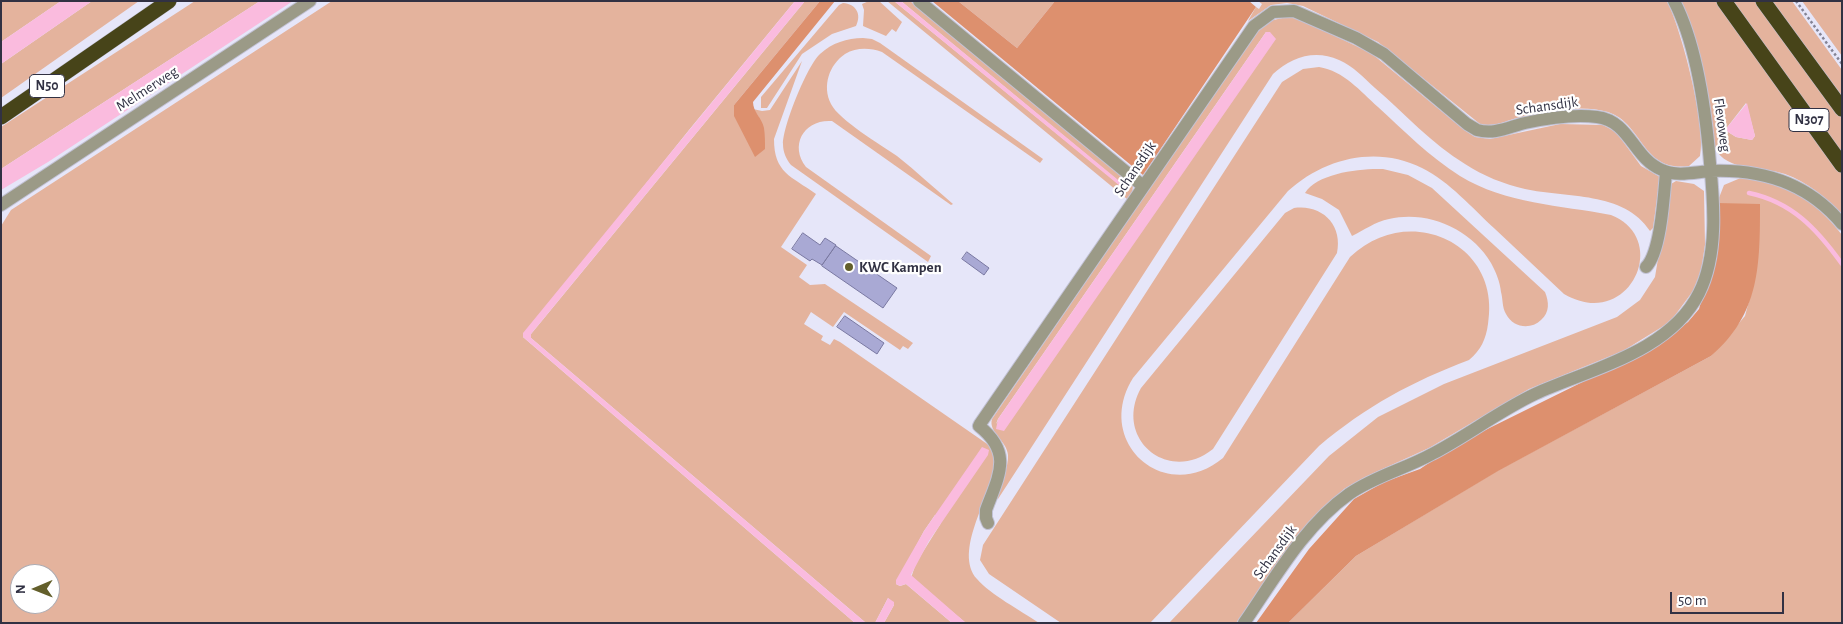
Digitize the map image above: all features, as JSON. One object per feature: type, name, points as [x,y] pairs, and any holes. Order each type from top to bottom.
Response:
[{"type":"highway","name":"N50","points":[[1,117],[169,1]]},
{"type":"highway","name":"N307","points":[[1724,1],[1842,165]]},
{"type":"highway","name":"N307","points":[[1763,1],[1842,109]]},
{"type":"street","name":"Melmerweg","points":[[1,205],[310,1]]},
{"type":"street","points":[[919,1],[1143,186]]},
{"type":"street","name":"Flevoweg","points":[[1674,1],[1685,29],[1691,52],[1705,119],[1711,171],[1756,173],[1786,181],[1822,202],[1842,224]]},
{"type":"street","name":"Schansdijk","points":[[988,523],[986,510],[1001,458],[996,441],[979,426],[1254,26],[1266,15],[1287,10],[1301,13],[1374,47],[1477,130],[1495,132],[1520,124],[1559,117],[1597,117],[1621,127],[1646,160],[1666,172]]},
{"type":"street","points":[[1646,267],[1654,256],[1666,172],[1681,174],[1711,171]]},
{"type":"street","name":"Schansdijk","points":[[1244,623],[1314,527],[1348,494],[1368,482],[1432,455],[1532,396],[1625,357],[1675,327],[1699,294],[1707,273],[1712,226],[1711,171]]},
{"type":"path","points":[[1796,1],[1842,64]]},
{"type":"shaded area","points":[[1,1],[61,1],[1,42]]},
{"type":"shaded area","points":[[61,1],[92,1],[1,64],[1,42]]},
{"type":"shaded area","points":[[92,1],[139,1],[1,98],[1,64]]},
{"type":"shaded area","points":[[195,1],[260,1],[1,169],[1,127]]},
{"type":"shaded area","points":[[260,1],[293,1],[48,162],[1,190],[1,169]]},
{"type":"shaded area","points":[[332,1],[795,1],[523,337],[855,623],[1,623],[1,226],[11,210]]},
{"type":"shaded area","points":[[795,1],[805,1],[531,334],[531,338],[866,623],[855,623],[523,337],[523,333]]},
{"type":"shaded area","points":[[805,1],[820,1],[734,105],[759,117],[753,109],[770,110],[802,61],[774,139],[775,150],[777,159],[786,173],[816,194],[781,247],[807,265],[799,277],[810,285],[825,284],[913,343],[908,349],[903,346],[900,350],[844,312],[833,327],[811,312],[804,324],[823,336],[821,340],[830,345],[834,339],[840,342],[993,448],[995,467],[971,540],[969,554],[971,568],[977,579],[990,591],[1039,623],[966,623],[911,578],[916,563],[941,523],[935,515],[924,531],[896,584],[900,586],[906,584],[952,623],[884,623],[894,605],[888,598],[875,623],[866,623],[531,338],[531,334]]},
{"type":"shaded area","points":[[820,1],[835,1],[753,102],[754,109],[763,124],[765,138],[765,149],[755,157],[734,116],[734,105]]},
{"type":"shaded area","points":[[869,1],[879,1],[902,22],[896,32],[892,29],[886,36],[863,26],[864,10],[862,4]]},
{"type":"shaded area","points":[[887,1],[894,1],[1120,185],[1123,185],[901,1],[910,1],[1133,185],[1132,194],[1127,199]]},
{"type":"shaded area","points":[[894,1],[901,1],[1123,184],[1120,186]]},
{"type":"shaded area","points":[[932,1],[958,1],[1017,48],[1055,1],[1249,1],[1256,7],[1143,175]]},
{"type":"shaded area","points":[[958,1],[1055,1],[1017,48]]},
{"type":"shaded area","points":[[1258,1],[1667,1],[1679,33],[1691,78],[1700,124],[1700,156],[1689,166],[1673,166],[1661,162],[1652,155],[1629,126],[1620,118],[1608,112],[1598,110],[1564,109],[1495,124],[1480,124],[1378,42],[1303,6],[1287,3],[1271,5],[1248,21],[1256,7],[1259,9],[1262,4]]},
{"type":"shaded area","points":[[1680,1],[1718,1],[1842,173],[1842,215],[1823,196],[1801,181],[1785,174],[1736,165],[1721,156],[1715,148]],"holes":[[[1746,103],[1755,136],[1752,140],[1736,137],[1725,130]]]},
{"type":"shaded area","points":[[1732,1],[1757,1],[1842,119],[1842,154]]},
{"type":"shaded area","points":[[1770,1],[1792,1],[1842,70],[1842,100]]},
{"type":"shaded area","points":[[1802,1],[1842,1],[1842,56]]},
{"type":"shaded area","points":[[843,3],[851,5],[857,10],[858,22],[856,26],[832,34],[802,54],[767,108],[761,108],[761,97],[839,5]]},
{"type":"shaded area","points":[[1287,17],[1299,19],[1371,53],[1475,137],[1490,139],[1560,124],[1603,125],[1616,132],[1641,166],[1660,177],[1653,228],[1650,231],[1639,218],[1625,209],[1610,203],[1593,198],[1525,189],[1486,176],[1441,147],[1349,66],[1339,60],[1321,55],[1304,56],[1295,59],[1273,74],[998,499],[995,498],[1005,471],[1008,455],[1005,445],[991,424],[992,419],[1258,30],[1269,21]],"holes":[[[1266,32],[1268,32],[996,424]]]},
{"type":"shaded area","points":[[1266,32],[1270,32],[1276,39],[1004,431],[996,429],[998,419]]},
{"type":"shaded area","points":[[872,39],[880,43],[1043,159],[1040,163],[882,52],[859,49],[845,54],[839,59],[831,70],[827,83],[828,97],[835,110],[861,132],[897,156],[953,204],[951,205],[832,121],[814,124],[802,135],[799,142],[801,159],[806,167],[931,256],[928,262],[791,165],[784,153],[784,135],[791,111],[815,61],[820,54],[835,44],[846,40]]},
{"type":"shaded area","points":[[1319,67],[1328,69],[1351,82],[1407,134],[1460,176],[1478,185],[1515,198],[1611,215],[1629,227],[1639,243],[1640,261],[1635,278],[1624,292],[1607,301],[1587,302],[1564,294],[1442,180],[1422,168],[1405,161],[1369,156],[1352,158],[1318,170],[1288,191],[1133,378],[1123,402],[1122,424],[1129,444],[1141,460],[1158,471],[1179,475],[1201,471],[1223,458],[1350,257],[1373,240],[1398,232],[1423,232],[1446,239],[1466,252],[1480,271],[1488,296],[1488,324],[1482,344],[1469,360],[1428,377],[1390,396],[1354,419],[1319,446],[1150,623],[1061,623],[989,574],[980,560],[983,545],[1282,82],[1303,69]]},
{"type":"shaded area","points":[[1747,103],[1755,136],[1752,140],[1736,137],[1725,130]]},
{"type":"shaded area","points":[[1383,169],[1408,175],[1432,188],[1545,292],[1548,307],[1544,317],[1537,323],[1527,326],[1518,325],[1509,319],[1504,309],[1499,281],[1491,263],[1472,241],[1447,225],[1419,217],[1404,217],[1379,222],[1352,236],[1339,210],[1322,199],[1305,193],[1311,186],[1329,176],[1352,171]]},
{"type":"shaded area","points":[[1743,177],[1772,183],[1798,195],[1822,213],[1842,235],[1842,623],[1288,623],[1356,556],[1497,471],[1711,356],[1745,316],[1754,282],[1717,203],[1724,185]]},
{"type":"shaded area","points":[[1676,181],[1694,184],[1704,191],[1705,245],[1701,271],[1693,291],[1670,322],[1623,351],[1529,389],[1429,448],[1365,477],[1344,489],[1309,522],[1236,623],[1169,623],[1329,456],[1378,417],[1444,384],[1617,317],[1640,300],[1655,277],[1669,193],[1671,184]]},
{"type":"shaded area","points":[[1717,203],[1760,204],[1759,248],[1754,287],[1748,306],[1727,340],[1711,356],[1498,471],[1356,556],[1288,623],[1256,623],[1309,549],[1354,499],[1384,482],[1420,469],[1457,444],[1621,363],[1669,336],[1688,322],[1699,309],[1707,281]]},
{"type":"shaded area","points":[[1294,208],[1313,209],[1328,218],[1337,234],[1337,253],[1213,449],[1196,459],[1179,462],[1163,459],[1150,451],[1140,439],[1134,424],[1134,406],[1141,388],[1285,213]]},
{"type":"shaded area","points":[[982,447],[989,450],[988,455],[929,541],[911,575],[966,623],[952,623],[906,584],[900,586],[896,584],[896,580],[924,531]]},
{"type":"shaded area","points":[[888,598],[894,602],[894,605],[884,623],[875,623]]},
{"type":"building","points":[[803,233],[820,245],[825,238],[836,245],[822,265],[812,259],[810,261],[792,249]]},
{"type":"building","points":[[836,246],[897,288],[883,308],[822,266]]},
{"type":"building","points":[[967,252],[989,268],[984,275],[962,259]]},
{"type":"building","points":[[845,316],[884,343],[877,354],[837,327]]},
{"type":"waterway","points":[[1749,193],[1764,197],[1791,210],[1823,239],[1842,264]]},
{"type":"place","name":"KWC Kampen","points":[[849,267]]}]
